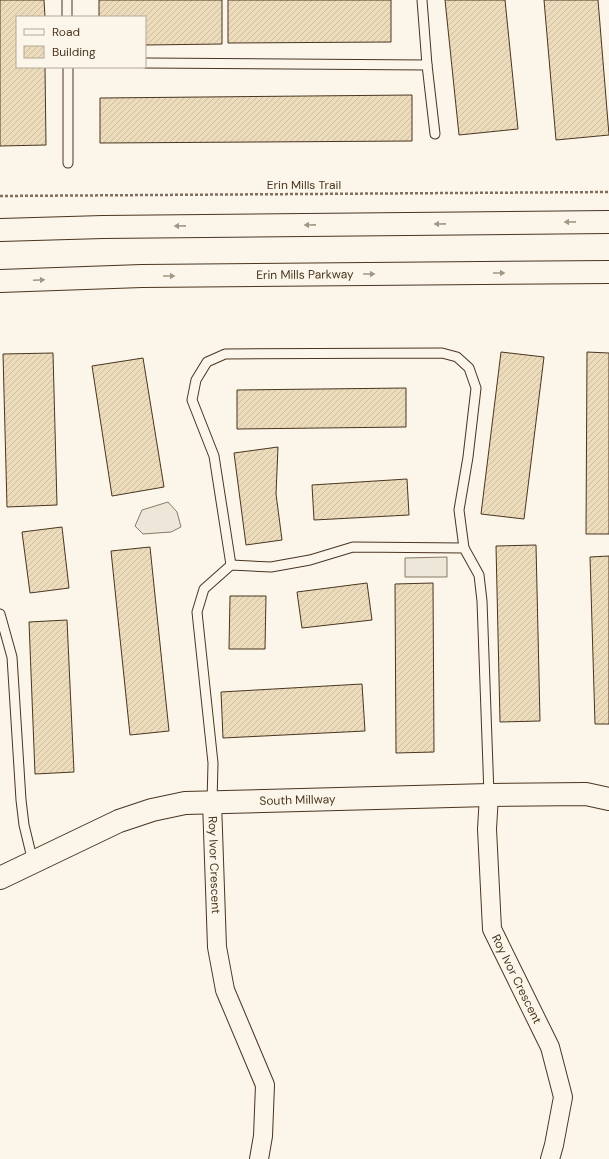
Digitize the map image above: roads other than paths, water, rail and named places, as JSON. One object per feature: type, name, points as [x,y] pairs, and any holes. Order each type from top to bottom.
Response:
[{"type":"main road","points":[[0,230],[103,227],[609,222]]},
{"type":"main road","name":"Erin Mills Parkway","points":[[0,281],[142,276],[609,272]]},
{"type":"main road","name":"South Millway","points":[[0,878],[119,821],[152,810],[185,803],[586,794],[609,799]]},
{"type":"street","name":"Roy Ivor Crescent","points":[[488,795],[488,836],[492,929],[550,1047],[563,1097],[550,1159]]},
{"type":"street","name":"Roy Ivor Crescent","points":[[212,802],[217,947],[225,990],[265,1084],[263,1136],[259,1159]]},
{"type":"lane","points":[[67,0],[67,16]]},
{"type":"lane","points":[[422,0],[427,65],[435,134]]},
{"type":"lane","points":[[146,63],[427,65]]},
{"type":"lane","points":[[68,68],[68,163]]},
{"type":"lane","points":[[230,565],[214,456],[192,400],[196,380],[207,362],[225,354],[442,352],[457,358],[470,368],[476,388],[468,457],[459,510],[464,548],[479,575],[482,601],[488,795]]},
{"type":"lane","points":[[212,802],[213,763],[197,612],[204,589],[230,565],[271,567],[310,560],[353,547],[464,548]]},
{"type":"lane","points":[[0,614],[12,657],[21,800],[24,825],[33,862]]}]
